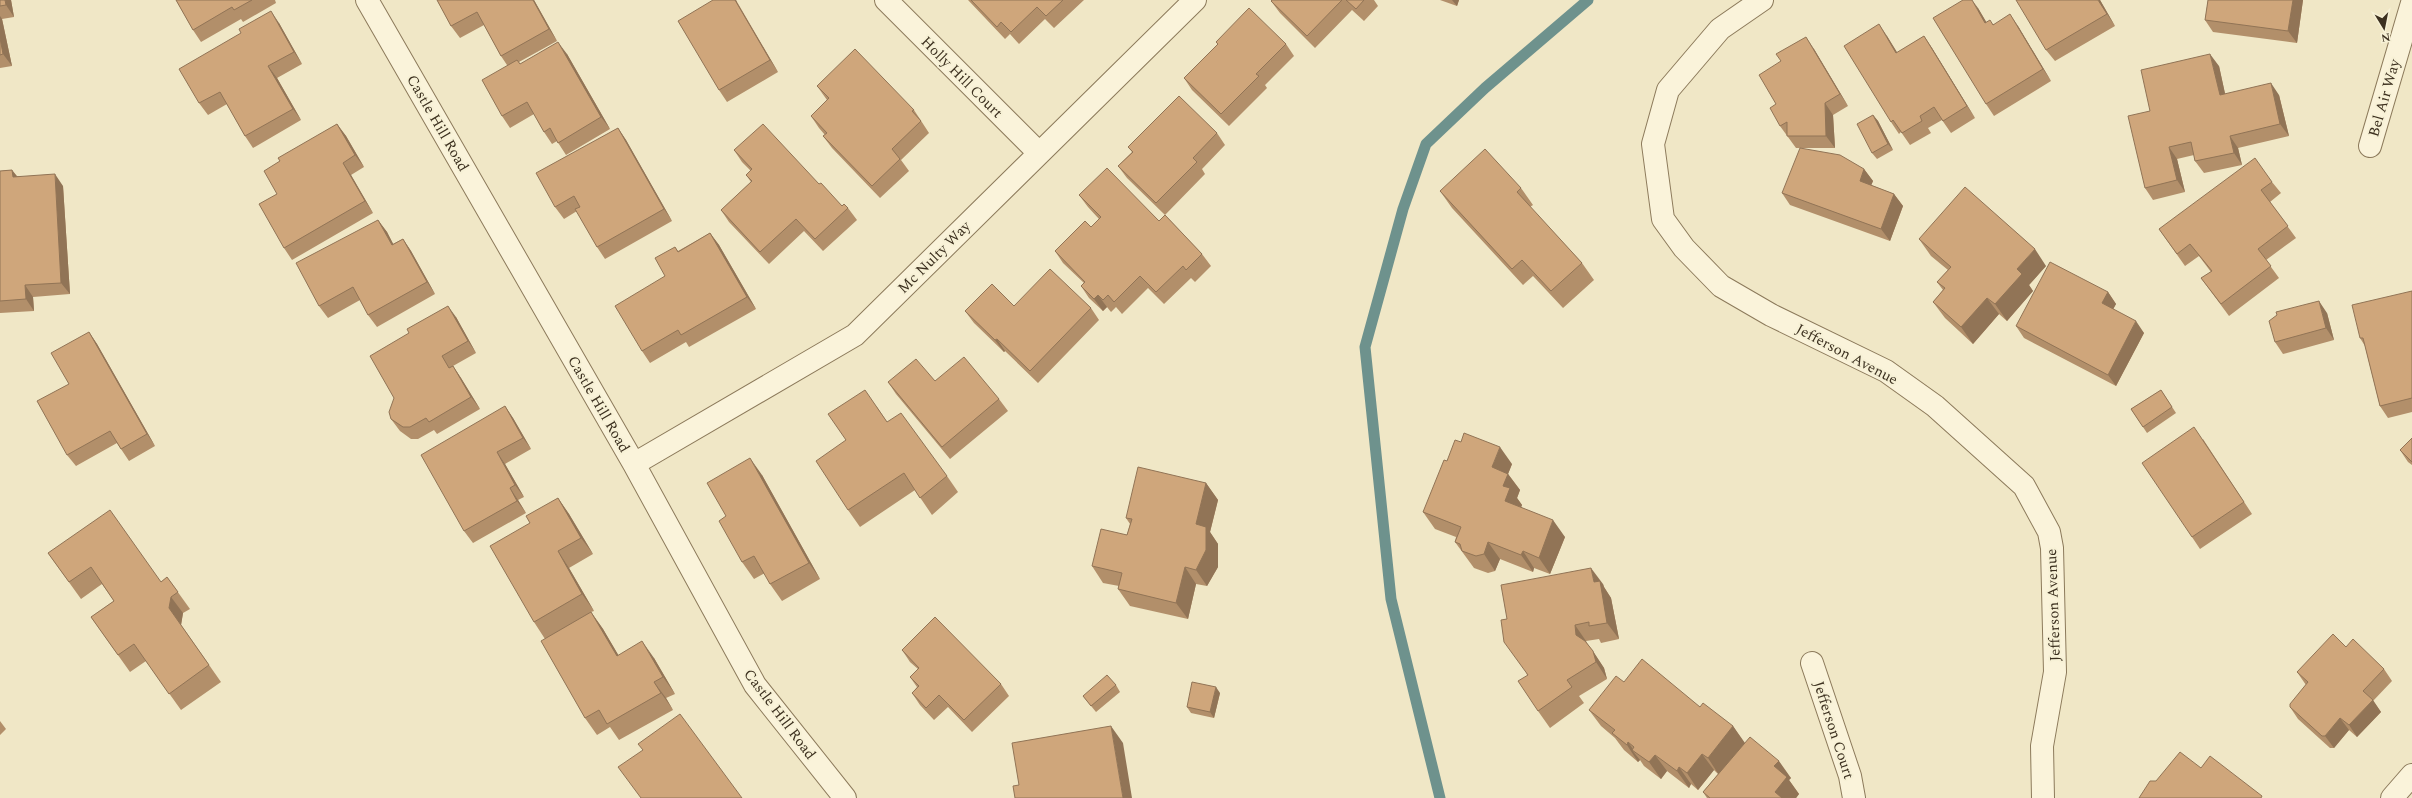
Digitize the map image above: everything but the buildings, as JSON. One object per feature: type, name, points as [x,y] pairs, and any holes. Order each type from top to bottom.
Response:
[{"type":"street","name":"Castle Hill Road","points":[[367,0],[634,464],[755,685],[845,798]]},
{"type":"street","name":"Holly Hill Court","points":[[886,0],[1039,153]]},
{"type":"street","name":"Mc Nulty Way","points":[[634,464],[855,335],[1195,0]]},
{"type":"street","name":"Jefferson Avenue","points":[[1762,0],[1720,30],[1668,90],[1653,144],[1663,218],[1684,248],[1721,286],[1771,315],[1886,371],[1935,406],[2024,486],[2049,532],[2052,548],[2055,672],[2042,746],[2043,798]]},
{"type":"street","name":"Bel Air Way","points":[[2370,146],[2412,3]]},
{"type":"street","name":"Jefferson Court","points":[[1812,663],[1850,776],[1854,798]]},
{"type":"street","points":[[2392,798],[2412,775]]},
{"type":"waterway","points":[[1440,798],[1391,599],[1365,347],[1403,209],[1426,144],[1485,88],[1588,0]]}]
